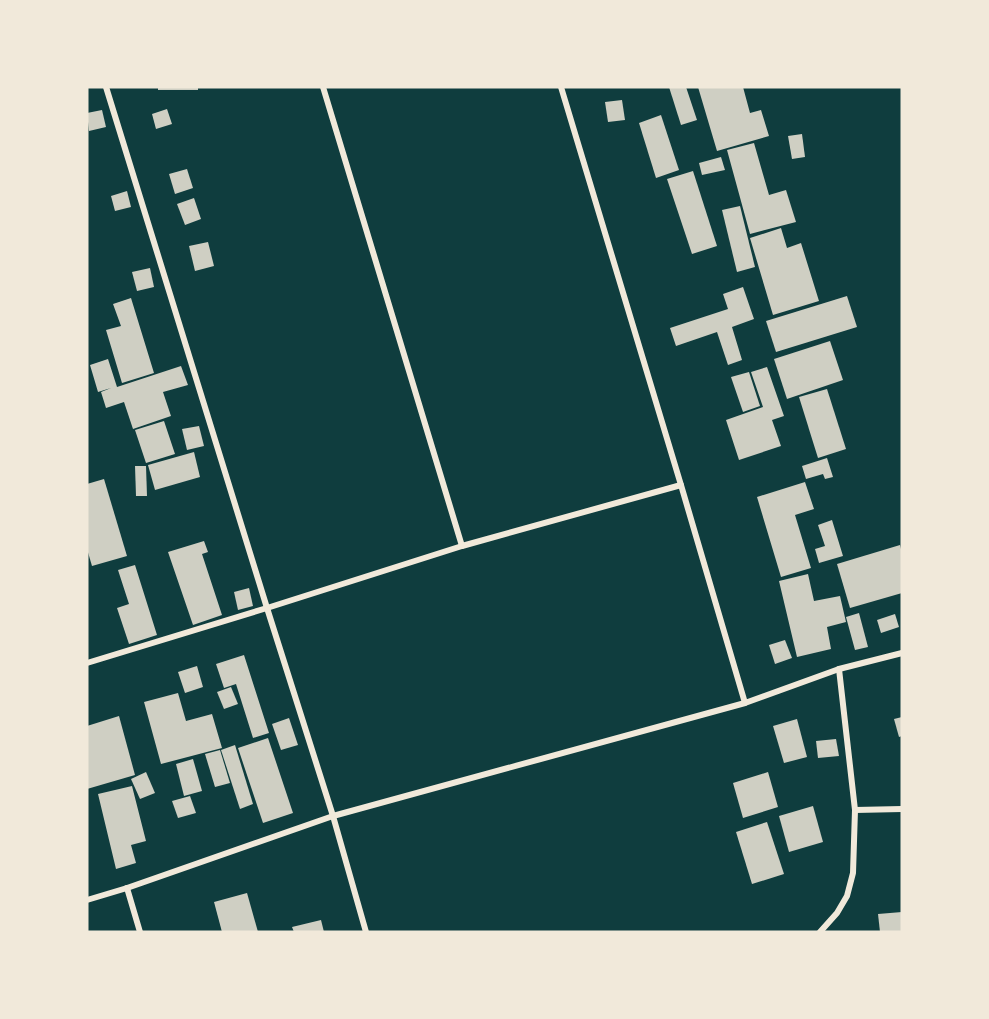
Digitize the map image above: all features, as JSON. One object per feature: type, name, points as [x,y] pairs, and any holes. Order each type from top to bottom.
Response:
[{"type":"street","points":[[106,87],[333,816],[366,932]]},
{"type":"street","points":[[323,87],[462,546]]},
{"type":"street","points":[[561,87],[745,703]]},
{"type":"street","points":[[87,663],[462,546],[681,485]]},
{"type":"street","points":[[87,900],[333,816],[745,703],[839,669],[902,653]]},
{"type":"street","points":[[820,932],[837,913],[847,896],[853,873],[855,810],[839,669]]},
{"type":"street","points":[[855,810],[902,809]]},
{"type":"street","points":[[127,888],[140,932]]},
{"type":"building","points":[[158,87],[198,87],[198,90],[158,90]]},
{"type":"building","points":[[669,87],[686,87],[697,120],[681,125]]},
{"type":"building","points":[[698,87],[743,87],[750,113],[761,110],[769,136],[717,151]]},
{"type":"building","points":[[622,100],[625,120],[608,122],[605,102]]},
{"type":"building","points":[[167,109],[172,124],[156,129],[152,114]]},
{"type":"building","points":[[102,110],[106,127],[89,131],[87,113]]},
{"type":"building","points":[[661,115],[679,170],[656,178],[639,123]]},
{"type":"building","points":[[802,134],[805,157],[792,159],[788,136]]},
{"type":"building","points":[[754,143],[769,195],[786,190],[796,222],[750,234],[727,150]]},
{"type":"building","points":[[721,157],[725,170],[702,175],[699,163]]},
{"type":"building","points":[[187,169],[193,188],[175,194],[169,174]]},
{"type":"building","points":[[693,171],[717,246],[692,254],[667,179]]},
{"type":"building","points":[[127,191],[131,207],[115,211],[111,196]]},
{"type":"building","points":[[194,198],[201,219],[185,225],[177,204]]},
{"type":"building","points":[[740,206],[755,267],[737,272],[722,210]]},
{"type":"building","points":[[781,228],[787,248],[801,243],[819,301],[773,315],[750,238]]},
{"type":"building","points":[[208,242],[214,266],[195,271],[189,246]]},
{"type":"building","points":[[150,268],[154,287],[137,291],[132,272]]},
{"type":"building","points":[[743,287],[754,319],[732,327],[742,360],[728,365],[717,332],[676,346],[670,328],[728,309],[723,294]]},
{"type":"building","points":[[847,296],[857,327],[776,352],[766,321]]},
{"type":"building","points":[[131,298],[154,373],[122,383],[106,330],[121,326],[113,304]]},
{"type":"building","points":[[830,341],[843,380],[787,399],[774,359]]},
{"type":"building","points":[[108,359],[117,387],[181,366],[188,385],[163,392],[171,416],[133,429],[124,402],[106,408],[101,392],[111,388],[98,392],[90,365]]},
{"type":"building","points":[[767,367],[784,416],[772,420],[781,446],[739,460],[726,420],[763,407],[751,372]]},
{"type":"building","points":[[749,372],[760,406],[743,412],[731,377]]},
{"type":"building","points":[[827,389],[846,449],[818,458],[799,397]]},
{"type":"building","points":[[164,421],[175,454],[146,463],[135,430]]},
{"type":"building","points":[[199,426],[204,446],[187,450],[182,429]]},
{"type":"building","points":[[194,452],[200,477],[155,490],[148,465]]},
{"type":"building","points":[[827,458],[833,477],[825,479],[823,474],[806,479],[802,466]]},
{"type":"building","points":[[135,466],[146,466],[147,496],[136,496]]},
{"type":"building","points":[[104,479],[127,556],[92,566],[87,549],[87,484]]},
{"type":"building","points":[[805,482],[814,509],[795,515],[811,568],[781,577],[757,497]]},
{"type":"building","points":[[832,520],[843,556],[819,563],[815,549],[825,546],[818,525]]},
{"type":"building","points":[[204,541],[208,552],[202,554],[222,615],[193,625],[168,552]]},
{"type":"building","points":[[900,545],[902,593],[850,608],[837,564]]},
{"type":"building","points":[[135,565],[157,635],[129,644],[117,608],[129,604],[118,570]]},
{"type":"building","points":[[808,574],[814,601],[840,596],[846,622],[827,627],[831,649],[797,657],[779,581]]},
{"type":"building","points":[[249,588],[253,606],[238,610],[234,592]]},
{"type":"building","points":[[859,613],[868,647],[855,650],[846,617]]},
{"type":"building","points":[[895,614],[899,627],[881,633],[877,620]]},
{"type":"building","points":[[785,640],[792,658],[775,664],[769,645]]},
{"type":"building","points":[[244,655],[269,733],[253,738],[236,684],[224,688],[216,664]]},
{"type":"building","points":[[197,666],[203,687],[185,693],[178,672]]},
{"type":"building","points":[[231,687],[238,704],[224,709],[217,692]]},
{"type":"building","points":[[178,693],[186,721],[212,714],[222,748],[161,764],[144,702]]},
{"type":"building","points":[[119,716],[135,775],[87,789],[87,726]]},
{"type":"building","points":[[902,717],[902,736],[899,737],[894,719]]},
{"type":"building","points":[[289,718],[298,745],[281,750],[272,724]]},
{"type":"building","points":[[797,719],[807,757],[784,763],[773,726]]},
{"type":"building","points":[[268,738],[293,813],[263,823],[238,748]]},
{"type":"building","points":[[836,739],[839,756],[818,758],[816,741]]},
{"type":"building","points":[[235,745],[253,804],[240,809],[221,750]]},
{"type":"building","points":[[220,750],[230,783],[215,787],[205,754]]},
{"type":"building","points":[[193,759],[202,791],[184,796],[176,764]]},
{"type":"building","points":[[146,772],[155,793],[140,799],[131,779]]},
{"type":"building","points":[[768,772],[778,807],[743,818],[733,783]]},
{"type":"building","points":[[132,786],[146,841],[131,845],[136,863],[116,869],[98,794]]},
{"type":"building","points":[[190,796],[196,813],[178,818],[172,801]]},
{"type":"building","points":[[813,806],[823,842],[789,852],[779,816]]},
{"type":"building","points":[[767,822],[784,874],[752,884],[736,832]]},
{"type":"building","points":[[247,893],[258,932],[222,932],[214,902]]},
{"type":"building","points":[[902,912],[902,932],[880,932],[878,914]]},
{"type":"building","points":[[321,920],[324,932],[294,932],[292,927]]}]
